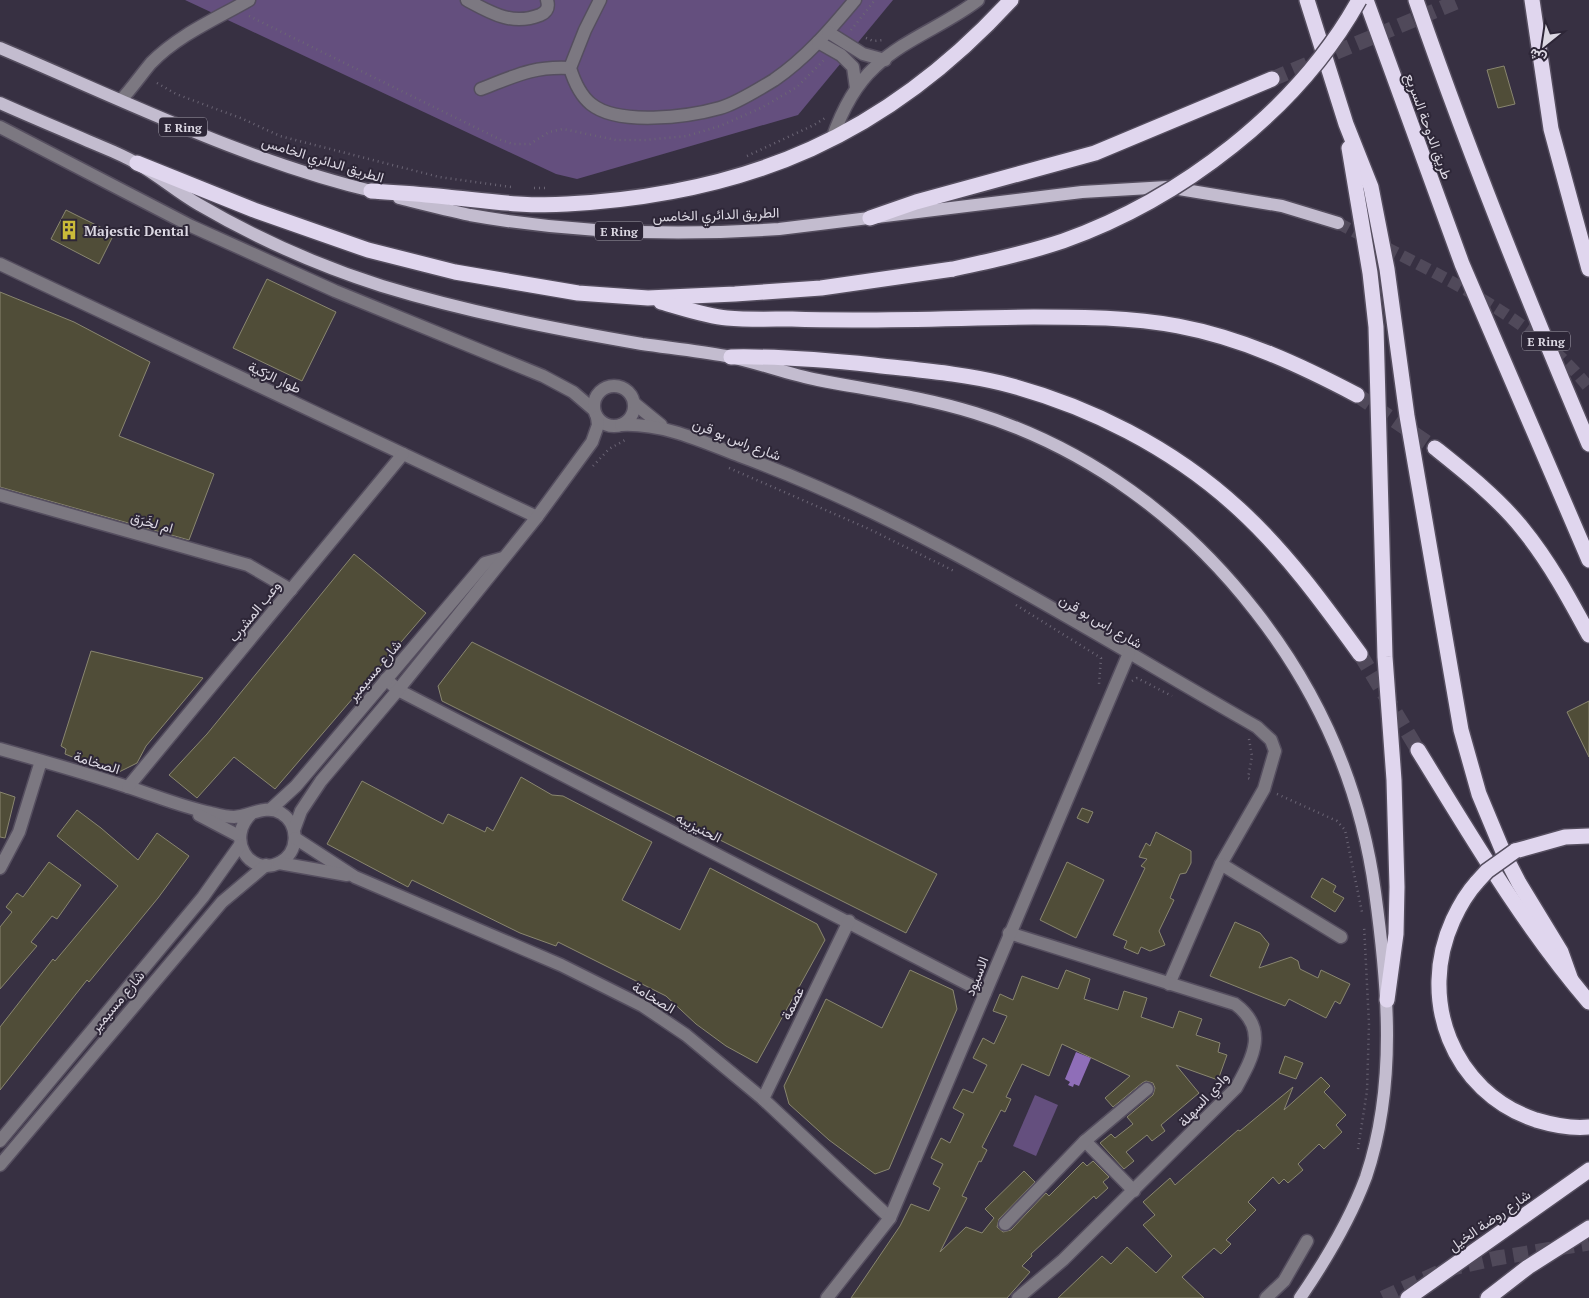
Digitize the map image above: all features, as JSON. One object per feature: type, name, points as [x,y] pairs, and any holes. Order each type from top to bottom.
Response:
[{"type":"highway","points":[[371,191],[538,204],[567,204],[698,188],[737,177],[768,167],[868,121],[911,92],[987,27],[1012,0]]},
{"type":"highway","points":[[1307,0],[1346,124],[1371,187],[1386,269],[1407,416],[1461,730],[1479,794],[1504,854],[1518,883],[1561,952],[1571,980]]},
{"type":"highway","points":[[136,163],[254,210],[368,250],[417,263],[497,280],[578,293],[648,298],[821,288],[953,270],[1062,241],[1112,221],[1182,183],[1261,121],[1326,51],[1359,0]]},
{"type":"highway","name":"طريق الدوحة السريع","points":[[1366,0],[1462,264],[1589,560]]},
{"type":"highway","name":"E Ring","points":[[1416,0],[1448,93],[1503,237],[1589,444]]},
{"type":"highway","points":[[1532,0],[1551,128],[1589,269]]},
{"type":"highway","points":[[870,218],[916,202],[1094,153],[1272,79]]},
{"type":"highway","points":[[1346,124],[1376,328],[1385,657],[1394,780],[1397,887],[1396,934],[1387,1000]]},
{"type":"highway","points":[[648,298],[702,314],[728,318],[831,320],[1078,317],[1125,319],[1217,334],[1310,370],[1357,395]]},
{"type":"highway","points":[[731,357],[806,358],[904,368],[980,380],[1043,396],[1086,412],[1166,454],[1203,479],[1238,508],[1271,540],[1301,574],[1360,654]]},
{"type":"highway","points":[[1435,448],[1473,478],[1522,527],[1559,580],[1589,635]]},
{"type":"highway","points":[[1418,750],[1476,844],[1529,924],[1589,1002]]},
{"type":"highway","points":[[1587,1127],[1552,1125],[1523,1116],[1497,1100],[1474,1080],[1457,1055],[1447,1034],[1438,998],[1438,968],[1445,938],[1457,910],[1487,871],[1515,851],[1565,837],[1589,836]]},
{"type":"highway","name":"شارع روضة الخيل","points":[[1408,1298],[1587,1171]]},
{"type":"highway","points":[[1488,1298],[1528,1268],[1589,1228]]},
{"type":"main road","name":"الطريق الدائري الخامس","points":[[0,48],[212,140],[258,157],[371,191],[478,216],[544,225],[667,233],[730,232],[779,229],[1082,192],[1167,187],[1273,204],[1338,223]]},
{"type":"main road","points":[[0,102],[136,163],[195,203],[249,232],[330,268],[445,304],[577,333],[731,357],[813,379],[932,402],[975,413],[1050,441],[1095,466],[1148,502],[1185,532],[1220,568],[1267,626],[1312,696],[1331,733],[1359,810],[1370,852],[1382,941],[1387,1000],[1386,1072],[1380,1124],[1365,1177],[1343,1230],[1300,1298]]},
{"type":"street","points":[[121,100],[151,64],[177,42],[214,18],[249,0]]},
{"type":"street","points":[[467,0],[497,16],[514,20],[532,18],[545,12],[548,8],[547,0]]},
{"type":"street","points":[[600,0],[585,30],[570,68],[576,84],[591,104],[615,115],[638,119],[722,108],[773,81],[807,55],[855,0]]},
{"type":"street","points":[[832,139],[839,119],[856,88],[875,66],[978,0]]},
{"type":"street","points":[[828,32],[858,52],[885,60]]},
{"type":"street","points":[[818,42],[841,55],[853,67],[856,88]]},
{"type":"street","points":[[481,89],[531,70],[548,67],[570,68]]},
{"type":"street","points":[[0,127],[191,226],[335,291],[543,376],[573,392],[605,424],[616,426],[631,416],[634,403],[627,391],[614,386],[601,391],[594,403],[595,413]]},
{"type":"street","name":"طوار الرّكية","points":[[0,264],[536,517]]},
{"type":"street","name":"شارع راس بو قرن","points":[[634,403],[666,428]]},
{"type":"street","name":"شارع مسيمير","points":[[295,834],[301,811],[334,766],[398,690],[536,517],[592,442],[598,425],[595,413]]},
{"type":"street","name":"شارع راس بو قرن","points":[[616,426],[643,425],[666,428],[766,465],[882,517],[1129,653],[1257,727],[1271,740],[1274,751],[1264,788],[1221,864],[1169,984]]},
{"type":"street","name":"شارع مسيمير","points":[[592,442],[616,426]]},
{"type":"street","name":"وعب المشرب","points":[[128,787],[403,454]]},
{"type":"street","name":"ام لخَرَق","points":[[0,495],[248,565],[291,590]]},
{"type":"street","name":"شارع مسيمير","points":[[271,809],[284,798],[320,757],[485,563],[503,558]]},
{"type":"street","name":"الاسيود","points":[[827,1298],[890,1218],[1129,653]]},
{"type":"street","name":"الحنيزيبه","points":[[386,679],[398,690],[849,921],[985,993]]},
{"type":"street","name":"الصخامة","points":[[0,749],[128,787],[184,807],[227,817],[252,813]]},
{"type":"street","points":[[320,757],[334,766]]},
{"type":"street","points":[[0,868],[19,832],[41,761]]},
{"type":"street","name":"الصخامة","points":[[184,807],[240,841]]},
{"type":"street","points":[[271,809],[287,817],[295,834],[293,849],[279,862],[266,865],[250,859],[240,841],[245,820],[252,813],[271,809]]},
{"type":"street","name":"الصخامة","points":[[295,834],[355,877]]},
{"type":"street","name":"شارع مسيمير","points":[[0,1141],[203,897],[240,841]]},
{"type":"street","name":"الصخامة","points":[[279,862],[355,877],[561,965],[643,1006],[686,1035],[762,1099],[890,1218]]},
{"type":"street","points":[[1221,864],[1341,937]]},
{"type":"street","name":"شارع مسيمير","points":[[0,1165],[222,902],[266,865]]},
{"type":"street","name":"عصمة","points":[[762,1099],[849,921]]},
{"type":"street","name":"وادي السهلة","points":[[1009,933],[1235,1004],[1252,1021],[1256,1035],[1254,1052],[1236,1088],[1063,1260],[1018,1298]]},
{"type":"street","points":[[1005,1224],[1085,1141],[1147,1089]]},
{"type":"street","points":[[33,1102],[43,1112]]},
{"type":"street","points":[[1085,1141],[1134,1191]]},
{"type":"street","points":[[1266,1298],[1284,1281],[1308,1241]]},
{"type":"path","points":[[851,30],[873,41],[884,41],[890,37]]},
{"type":"path","points":[[157,83],[176,94],[251,122],[280,136],[439,177],[520,188]]},
{"type":"path","points":[[740,158],[814,125],[827,117],[830,112]]},
{"type":"path","points":[[529,188],[549,188]]},
{"type":"path","points":[[588,472],[609,449],[630,437]]},
{"type":"path","points":[[723,466],[869,529],[957,573]]},
{"type":"path","points":[[1009,601],[1101,658],[1099,684],[1118,694],[1125,685],[1137,678],[1178,698]]},
{"type":"path","points":[[1241,734],[1249,739],[1252,756],[1248,778],[1264,788],[1337,821],[1345,830],[1364,918],[1370,1024],[1367,1090],[1357,1158]]},
{"type":"shaded area","points":[[185,0],[893,0],[798,115],[577,179],[556,174]]},
{"type":"shaded area","points":[[1076,1052],[1091,1058],[1079,1086],[1074,1084],[1073,1087],[1068,1085],[1070,1082],[1065,1079]]},
{"type":"shaded area","points":[[1035,1095],[1058,1105],[1036,1156],[1013,1146]]},
{"type":"building","points":[[1504,66],[1515,104],[1498,108],[1487,70]]},
{"type":"building","points":[[66,210],[114,234],[99,264],[51,239]]},
{"type":"building","points":[[267,279],[336,312],[302,381],[233,348]]},
{"type":"building","points":[[0,292],[74,322],[150,362],[119,436],[214,474],[189,540],[0,487]]},
{"type":"building","points":[[354,554],[426,613],[275,789],[234,757],[197,798],[169,775],[207,734]]},
{"type":"building","points":[[472,642],[937,874],[906,933],[442,701],[438,686]]},
{"type":"building","points":[[91,651],[203,678],[146,746],[137,763],[115,774],[65,754],[66,749],[61,746]]},
{"type":"building","points":[[1589,701],[1589,757],[1567,712]]},
{"type":"building","points":[[521,777],[552,795],[563,796],[652,842],[622,900],[680,930],[710,868],[817,924],[825,940],[757,1063],[726,1046],[696,1024],[666,996],[558,942],[556,946],[520,933],[412,880],[408,887],[327,844],[362,781],[443,824],[448,814],[485,832],[487,827],[493,831]]},
{"type":"building","points":[[0,792],[15,797],[5,838],[0,837]]},
{"type":"building","points":[[1082,808],[1093,812],[1088,823],[1077,818]]},
{"type":"building","points":[[77,810],[138,860],[157,833],[189,856],[158,898],[89,982],[87,980],[0,1090],[0,1027],[53,959],[55,961],[118,886],[57,836]]},
{"type":"building","points":[[1156,832],[1191,851],[1191,863],[1186,873],[1180,874],[1170,898],[1174,900],[1159,931],[1165,945],[1150,951],[1141,947],[1138,954],[1124,948],[1127,941],[1113,935],[1145,868],[1141,866],[1147,859],[1139,857],[1146,843],[1150,846]]},
{"type":"building","points":[[49,862],[81,885],[57,919],[52,916],[31,942],[37,946],[0,989],[0,927],[12,912],[6,907],[17,893],[23,897]]},
{"type":"building","points":[[1067,862],[1104,880],[1076,938],[1040,920]]},
{"type":"building","points":[[1322,878],[1336,886],[1333,892],[1344,898],[1335,912],[1311,897]]},
{"type":"building","points":[[1235,922],[1260,933],[1269,944],[1259,968],[1291,957],[1298,961],[1300,969],[1318,978],[1321,970],[1350,984],[1340,1004],[1335,1001],[1326,1018],[1289,999],[1285,1006],[1210,976]]},
{"type":"building","points":[[910,970],[953,990],[957,1009],[889,1169],[875,1174],[829,1140],[789,1104],[784,1086],[826,999],[882,1028]]},
{"type":"building","points":[[1066,970],[1090,979],[1084,999],[1118,1010],[1124,991],[1147,998],[1141,1017],[1173,1028],[1179,1011],[1202,1019],[1196,1035],[1220,1043],[1218,1052],[1227,1055],[1218,1080],[1176,1065],[1199,1093],[1161,1125],[1165,1131],[1152,1141],[1147,1135],[1126,1152],[1134,1161],[1124,1169],[1100,1143],[1111,1134],[1115,1138],[1133,1124],[1127,1117],[1153,1095],[1155,1088],[1153,1083],[1146,1081],[1142,1083],[1113,1107],[1105,1098],[1130,1076],[1062,1044],[1049,1076],[1022,1064],[1006,1097],[1011,1099],[1005,1112],[1001,1110],[982,1147],[987,1150],[981,1162],[979,1161],[962,1196],[967,1198],[940,1252],[966,1227],[982,1233],[994,1218],[985,1209],[1024,1171],[1035,1182],[999,1219],[997,1227],[1003,1232],[1011,1230],[1046,1193],[1049,1196],[1083,1162],[1087,1166],[1093,1161],[1109,1177],[1103,1182],[1108,1188],[1096,1199],[1094,1196],[1031,1254],[1032,1256],[1022,1266],[1030,1272],[1007,1298],[851,1298],[900,1226],[911,1204],[929,1211],[940,1188],[933,1184],[943,1164],[931,1158],[941,1138],[950,1143],[964,1114],[953,1108],[963,1089],[973,1093],[987,1065],[973,1058],[983,1038],[994,1044],[1007,1016],[993,1011],[1000,994],[1013,1000],[1022,976],[1058,989]]},
{"type":"building","points":[[1285,1056],[1303,1063],[1296,1079],[1279,1073]]},
{"type":"building","points":[[1321,1077],[1330,1086],[1324,1092],[1346,1115],[1336,1125],[1342,1132],[1324,1149],[1319,1144],[1298,1164],[1303,1170],[1288,1183],[1284,1179],[1279,1184],[1273,1177],[1248,1202],[1256,1210],[1226,1240],[1231,1244],[1221,1254],[1214,1248],[1182,1277],[1204,1298],[1058,1298],[1102,1256],[1111,1264],[1127,1247],[1156,1273],[1172,1256],[1143,1225],[1155,1215],[1143,1202],[1170,1178],[1175,1185],[1238,1130],[1240,1131],[1293,1087],[1284,1110]]},
{"type":"tunnel","points":[[1272,79],[1461,0]]},
{"type":"tunnel","points":[[1338,223],[1439,275],[1506,314],[1536,336],[1564,361],[1589,388]]},
{"type":"tunnel","points":[[1357,395],[1435,448]]},
{"type":"tunnel","points":[[1360,654],[1418,750]]},
{"type":"tunnel","points":[[1383,1298],[1444,1270],[1497,1258],[1589,1243]]},
{"type":"place","name":"Majestic Dental","points":[[69,230]]}]
